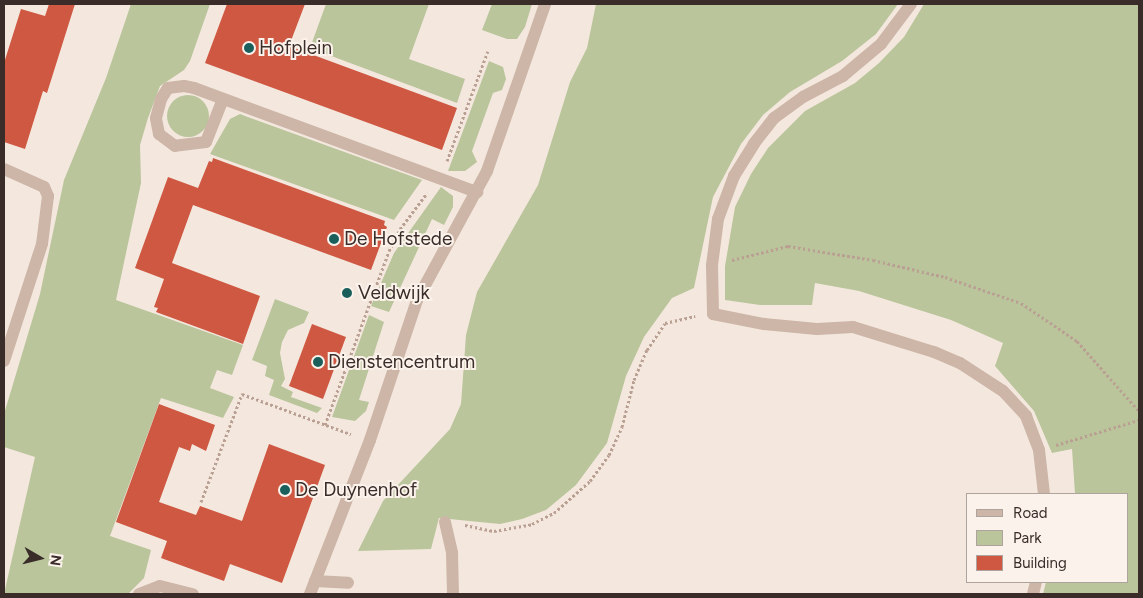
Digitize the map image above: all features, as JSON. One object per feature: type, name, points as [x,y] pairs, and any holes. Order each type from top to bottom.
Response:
[{"type":"street","points":[[310,594],[370,440],[417,300],[477,192],[545,4]]},
{"type":"street","points":[[911,4],[881,44],[843,76],[804,96],[774,118],[754,144],[734,176],[718,219],[712,265],[713,314],[764,324],[817,329],[853,327],[934,352],[988,379],[1018,404],[1026,416],[1040,450],[1044,493]]},
{"type":"street","points":[[222,99],[206,142],[175,146],[160,134],[157,109],[168,88],[184,86],[222,99],[477,192]]},
{"type":"street","points":[[4,169],[44,187],[48,196],[42,244],[4,361]]},
{"type":"street","points":[[445,522],[452,553],[453,594]]},
{"type":"street","points":[[315,582],[348,583]]},
{"type":"street","points":[[139,594],[160,586],[193,594]]},
{"type":"path","points":[[325,426],[389,251],[400,229],[445,167],[488,51]]},
{"type":"path","points":[[712,265],[788,246],[873,260],[954,280],[1021,303],[1076,341],[1139,411]]},
{"type":"path","points":[[445,522],[494,531],[532,524],[554,513],[590,481],[609,455],[622,427],[634,380],[647,350],[664,323],[713,314]]},
{"type":"path","points":[[201,502],[242,394],[325,426],[370,440]]},
{"type":"path","points":[[1040,450],[1139,420]]},
{"type":"green space","points":[[131,4],[210,4],[190,61],[184,70],[160,86],[148,118],[140,145],[141,183],[116,300],[243,345],[232,375],[217,370],[210,388],[234,397],[223,418],[161,398],[110,536],[151,550],[144,578],[128,594],[4,594],[35,457],[4,447],[4,414],[40,294],[64,180],[106,78]]},
{"type":"green space","points":[[326,4],[429,4],[409,59],[465,79],[457,103],[310,48]]},
{"type":"green space","points":[[492,4],[532,4],[525,27],[517,39],[507,39],[482,30]]},
{"type":"green space","points":[[596,4],[898,4],[876,34],[842,61],[790,92],[763,115],[741,144],[713,197],[694,288],[672,298],[644,337],[626,376],[607,443],[576,485],[546,510],[522,519],[500,524],[439,518],[431,549],[358,551],[383,501],[450,429],[461,404],[466,335],[477,292],[538,185],[570,82],[587,48]]},
{"type":"green space","points":[[924,4],[1139,4],[1139,594],[1043,594],[1046,583],[1128,583],[1128,493],[1075,493],[1072,449],[1052,453],[1034,411],[995,366],[1003,343],[951,320],[859,291],[815,283],[812,305],[760,305],[725,300],[725,266],[735,207],[751,174],[768,148],[805,111],[855,83],[879,63],[904,37]]},
{"type":"green space","points":[[489,61],[503,67],[506,79],[502,90],[493,93],[472,151],[477,162],[465,171],[448,171]]},
{"type":"green space","points":[[192,95],[200,98],[206,104],[209,116],[206,128],[200,134],[184,137],[176,134],[170,128],[167,112],[170,104],[176,98]]},
{"type":"green space","points":[[240,114],[422,180],[394,220],[210,154],[230,119]]},
{"type":"green space","points":[[441,187],[453,196],[453,207],[444,225],[432,219],[389,312],[371,306],[394,253]]},
{"type":"green space","points":[[275,299],[309,312],[304,323],[288,330],[282,342],[280,353],[285,379],[281,386],[293,392],[291,397],[322,408],[317,413],[269,395],[274,380],[265,376],[267,366],[252,360]]},
{"type":"green space","points":[[369,315],[384,322],[359,400],[369,402],[366,411],[355,421],[332,417]]},
{"type":"building","points":[[49,4],[75,4],[47,93],[43,91],[25,149],[4,142],[4,63],[21,9],[45,16]]},
{"type":"building","points":[[227,4],[305,4],[289,46],[457,108],[442,150],[205,63]]},
{"type":"building","name":"De Hofstede","points":[[213,158],[385,221],[384,225],[387,227],[371,270],[193,205],[172,263],[260,296],[243,344],[156,312],[158,308],[154,307],[164,279],[135,268],[168,177],[198,188],[209,161],[212,162]]},
{"type":"building","name":"Dienstencentrum","points":[[312,324],[346,337],[323,399],[289,386]]},
{"type":"building","name":"De Duynenhof","points":[[159,404],[215,425],[206,451],[192,444],[190,451],[179,447],[159,502],[196,515],[200,506],[242,521],[269,444],[325,465],[282,583],[230,564],[224,581],[161,558],[167,541],[116,522]]},
{"type":"place","name":"Hofplein","points":[[249,48]]},
{"type":"place","name":"De Hofstede","points":[[334,239]]},
{"type":"place","name":"Veldwijk","points":[[347,293]]},
{"type":"place","name":"Dienstencentrum","points":[[318,362]]},
{"type":"place","name":"De Duynenhof","points":[[285,490]]}]
